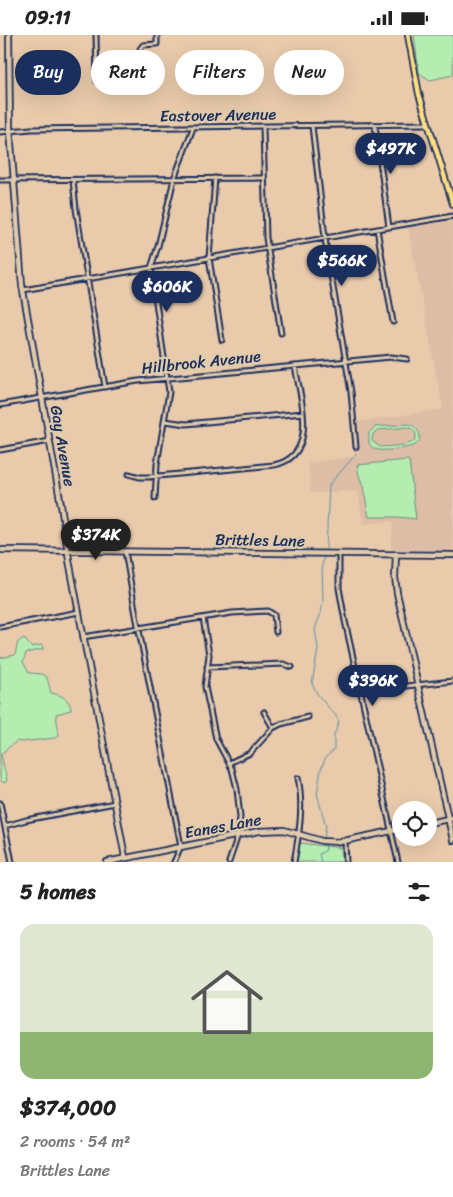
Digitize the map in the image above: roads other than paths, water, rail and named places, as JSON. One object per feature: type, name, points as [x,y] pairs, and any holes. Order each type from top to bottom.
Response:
[{"type":"main road","points":[[408,35],[417,87],[453,204]]},
{"type":"street","name":"Gay Avenue","points":[[9,35],[10,130],[23,290],[78,612],[125,857]]},
{"type":"street","points":[[96,35],[97,81],[141,79],[140,49],[143,45],[157,44],[157,35]]},
{"type":"street","name":"Eastover Avenue","points":[[0,132],[10,130],[428,123]]},
{"type":"street","points":[[376,125],[389,227]]},
{"type":"street","points":[[312,126],[325,238],[354,411],[356,447]]},
{"type":"street","points":[[263,127],[267,248],[281,333]]},
{"type":"street","points":[[154,498],[169,398],[168,377],[151,268],[174,179],[193,128]]},
{"type":"street","points":[[215,178],[209,258],[222,340]]},
{"type":"street","points":[[0,180],[264,178]]},
{"type":"street","points":[[73,180],[76,209],[106,387]]},
{"type":"street","points":[[23,290],[453,216]]},
{"type":"street","points":[[377,229],[393,322]]},
{"type":"street","name":"Hillbrook Avenue","points":[[0,405],[168,377],[391,357],[407,359]]},
{"type":"street","points":[[129,474],[140,477],[156,476],[280,464],[291,457],[300,444],[304,424],[295,366]]},
{"type":"street","points":[[165,421],[186,424],[303,413]]},
{"type":"street","points":[[0,449],[50,441]]},
{"type":"street","name":"Brittles Lane","points":[[0,550],[453,555]]},
{"type":"street","points":[[126,551],[126,565],[181,846],[174,862]]},
{"type":"street","points":[[339,553],[340,595],[398,862]]},
{"type":"street","points":[[396,554],[395,577],[397,593],[451,818],[453,841]]},
{"type":"street","points":[[83,637],[232,613],[258,611],[268,611],[273,614],[276,632]]},
{"type":"street","points":[[0,627],[78,612]]},
{"type":"street","points":[[202,618],[209,655],[205,687],[213,731],[218,746],[229,763],[237,789],[241,824],[229,862]]},
{"type":"street","points":[[207,667],[283,664],[292,667]]},
{"type":"street","points":[[360,691],[453,681]]},
{"type":"street","points":[[264,712],[272,728]]},
{"type":"street","points":[[229,763],[250,753],[272,728],[308,717]]},
{"type":"street","points":[[294,862],[299,835],[301,794],[298,778]]},
{"type":"street","points":[[0,803],[12,862]]},
{"type":"street","points":[[5,826],[26,820],[115,803]]},
{"type":"street","points":[[437,821],[451,818]]},
{"type":"street","name":"Eanes Lane","points":[[107,862],[238,835],[278,830],[325,841],[345,841],[391,831]]},
{"type":"street","points":[[345,841],[346,862]]},
{"type":"waterway","points":[[326,550],[329,485],[356,454]]},
{"type":"waterway","points":[[324,557],[322,565],[323,600],[321,613],[315,629],[318,649],[312,684],[339,722],[334,735],[334,750],[326,757],[321,769],[317,794],[326,826],[324,838]]},
{"type":"waterway","points":[[321,862],[319,854],[326,850],[325,844]]}]
